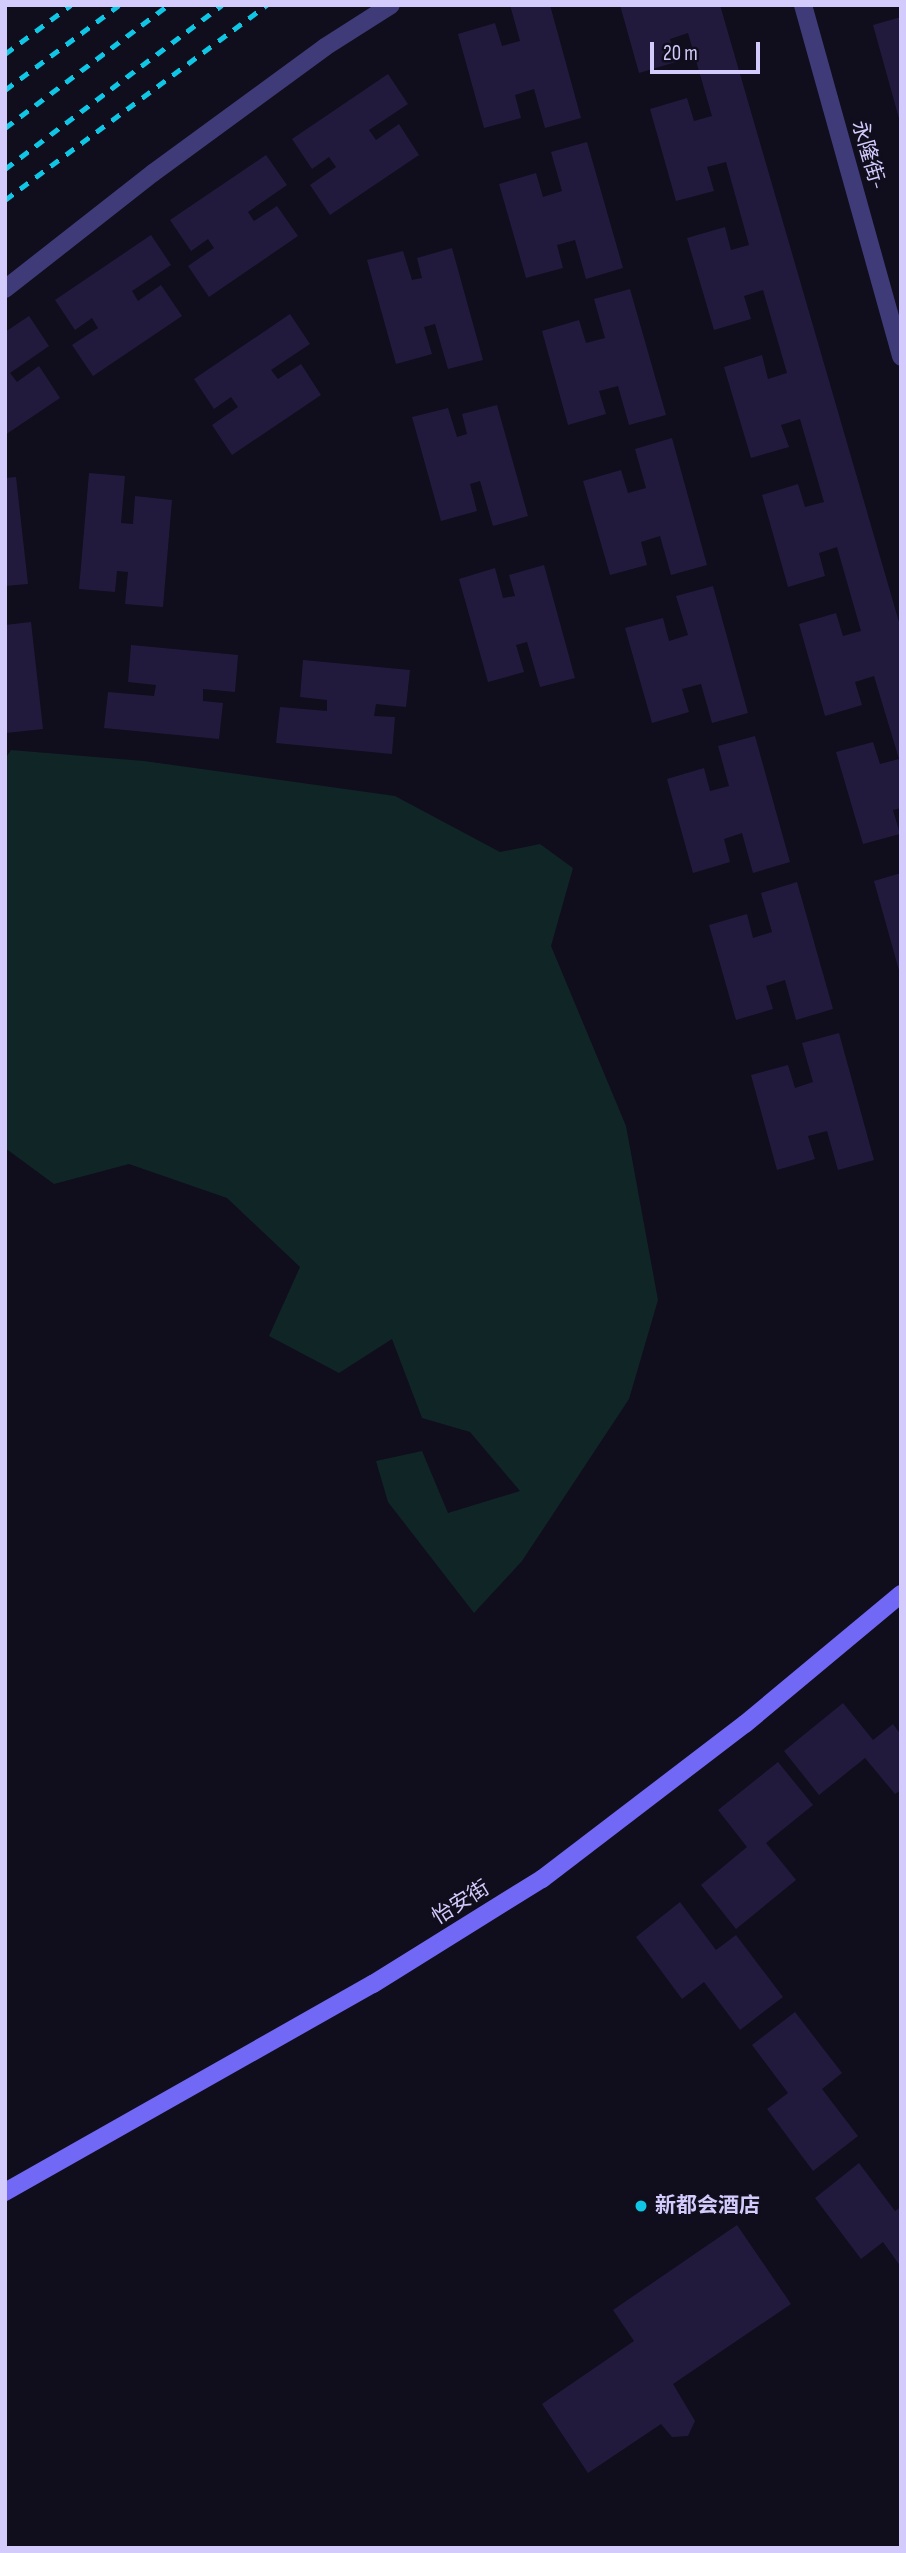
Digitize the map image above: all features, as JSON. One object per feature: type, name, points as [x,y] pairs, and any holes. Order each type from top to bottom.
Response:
[{"type":"street","points":[[5,289],[163,165],[325,47],[391,5]]},
{"type":"street","name":"永隆街-","points":[[803,5],[901,357]]},
{"type":"street","name":"怡安街","points":[[5,2192],[373,1984],[542,1879],[745,1724],[901,1594]]},
{"type":"green space","points":[[11,750],[144,761],[395,796],[500,852],[540,844],[573,868],[551,946],[626,1126],[658,1300],[629,1399],[522,1561],[474,1613],[388,1502],[376,1461],[422,1451],[448,1513],[520,1491],[470,1432],[422,1418],[392,1339],[339,1373],[269,1336],[300,1267],[227,1198],[129,1164],[54,1184],[5,1148],[5,759]]},
{"type":"building","points":[[510,5],[550,5],[581,118],[545,128],[534,89],[515,95],[521,118],[484,128],[458,34],[495,23],[502,46],[520,41]]},
{"type":"building","points":[[620,5],[720,5],[901,629],[901,808],[893,810],[900,834],[863,844],[836,752],[873,742],[880,764],[899,759],[874,676],[855,682],[862,705],[825,716],[799,624],[836,613],[843,636],[861,631],[837,547],[819,553],[825,576],[788,587],[762,495],[798,484],[805,507],[824,502],[800,419],[781,425],[789,447],[751,458],[724,367],[762,355],[768,379],[787,373],[763,290],[744,296],[751,319],[714,330],[687,238],[725,227],[731,250],[749,245],[726,162],[707,167],[714,191],[676,201],[650,109],[687,98],[694,121],[712,116],[688,33],[670,39],[676,62],[639,73]]},
{"type":"building","points":[[901,17],[901,122],[900,122],[873,25]]},
{"type":"building","points":[[388,74],[408,104],[369,130],[376,140],[399,124],[419,155],[330,215],[310,185],[336,167],[329,157],[312,169],[292,139]]},
{"type":"building","points":[[587,142],[623,268],[586,279],[575,240],[557,245],[563,268],[526,278],[499,184],[536,173],[543,197],[562,191],[551,152]]},
{"type":"building","points":[[266,155],[287,185],[248,212],[254,221],[277,206],[298,236],[209,297],[188,266],[214,248],[208,239],[191,251],[170,220]]},
{"type":"building","points":[[151,235],[171,265],[132,291],[138,301],[161,285],[182,316],[93,376],[72,345],[98,328],[92,318],[75,330],[55,300]]},
{"type":"building","points":[[452,248],[483,360],[448,369],[435,324],[424,327],[432,354],[396,364],[367,260],[403,251],[412,280],[422,278],[417,258]]},
{"type":"building","points":[[630,289],[666,415],[629,425],[618,386],[599,391],[606,414],[568,425],[542,331],[579,320],[586,343],[605,338],[594,299]]},
{"type":"building","points":[[290,314],[310,344],[271,370],[278,379],[301,364],[321,395],[232,455],[212,425],[238,407],[231,397],[214,409],[194,379]]},
{"type":"building","points":[[29,316],[49,346],[10,373],[17,382],[39,366],[60,398],[5,435],[5,332]]},
{"type":"building","points":[[497,405],[528,516],[493,526],[480,481],[470,484],[477,511],[441,521],[412,417],[448,408],[457,437],[467,434],[462,414]]},
{"type":"building","points":[[672,438],[707,565],[671,575],[660,536],[641,542],[647,565],[610,575],[583,481],[621,470],[628,493],[646,488],[635,449]]},
{"type":"building","points":[[89,473],[125,476],[121,523],[133,524],[135,496],[172,500],[163,607],[125,604],[128,572],[117,571],[115,592],[79,589]]},
{"type":"building","points":[[16,477],[28,584],[5,586],[5,478]]},
{"type":"building","points":[[544,565],[575,678],[540,687],[527,642],[516,645],[524,672],[488,682],[459,579],[495,568],[503,598],[515,596],[509,575]]},
{"type":"building","points":[[713,586],[748,713],[712,723],[701,684],[682,689],[689,712],[652,723],[625,628],[663,618],[669,641],[688,635],[676,596]]},
{"type":"building","points":[[31,622],[43,729],[6,733],[5,625]]},
{"type":"building","points":[[131,645],[238,655],[235,692],[203,689],[203,701],[223,703],[219,739],[104,728],[108,692],[154,696],[156,685],[128,682]]},
{"type":"building","points":[[303,660],[410,670],[406,707],[376,704],[374,716],[395,717],[392,754],[276,743],[280,707],[327,711],[327,700],[300,697]]},
{"type":"building","points":[[755,736],[790,862],[753,873],[742,833],[724,839],[730,862],[693,873],[667,779],[704,768],[710,791],[729,786],[718,746]]},
{"type":"building","points":[[901,873],[901,974],[900,974],[874,881]]},
{"type":"building","points":[[797,882],[833,1009],[796,1020],[785,980],[766,986],[773,1009],[736,1020],[709,925],[747,914],[753,938],[772,932],[761,893]]},
{"type":"building","points":[[839,1033],[874,1160],[838,1170],[827,1131],[808,1136],[815,1159],[777,1170],[751,1075],[788,1065],[795,1088],[813,1082],[802,1043]]},
{"type":"building","points":[[843,1703],[873,1740],[893,1724],[901,1735],[901,1790],[895,1794],[865,1758],[819,1795],[784,1751]]},
{"type":"building","points":[[778,1762],[813,1805],[766,1843],[796,1880],[736,1929],[701,1885],[747,1847],[718,1810]]},
{"type":"building","points":[[680,1902],[716,1950],[736,1935],[783,1997],[740,2030],[704,1982],[682,1999],[636,1937]]},
{"type":"building","points":[[795,2012],[842,2073],[822,2089],[858,2136],[813,2171],[767,2109],[788,2093],[752,2045]]},
{"type":"building","points":[[859,2163],[895,2211],[901,2207],[901,2267],[883,2242],[861,2259],[815,2198]]},
{"type":"building","points":[[737,2225],[791,2304],[673,2384],[695,2421],[688,2436],[672,2437],[661,2424],[588,2473],[542,2404],[634,2341],[613,2310]]},
{"type":"railway","points":[[5,54],[71,5]]},
{"type":"railway","points":[[5,90],[119,5]]},
{"type":"railway","points":[[5,128],[168,5]]},
{"type":"railway","points":[[5,169],[222,5]]},
{"type":"railway","points":[[5,200],[267,5]]},
{"type":"place","name":"新都会酒店","points":[[641,2206]]}]
